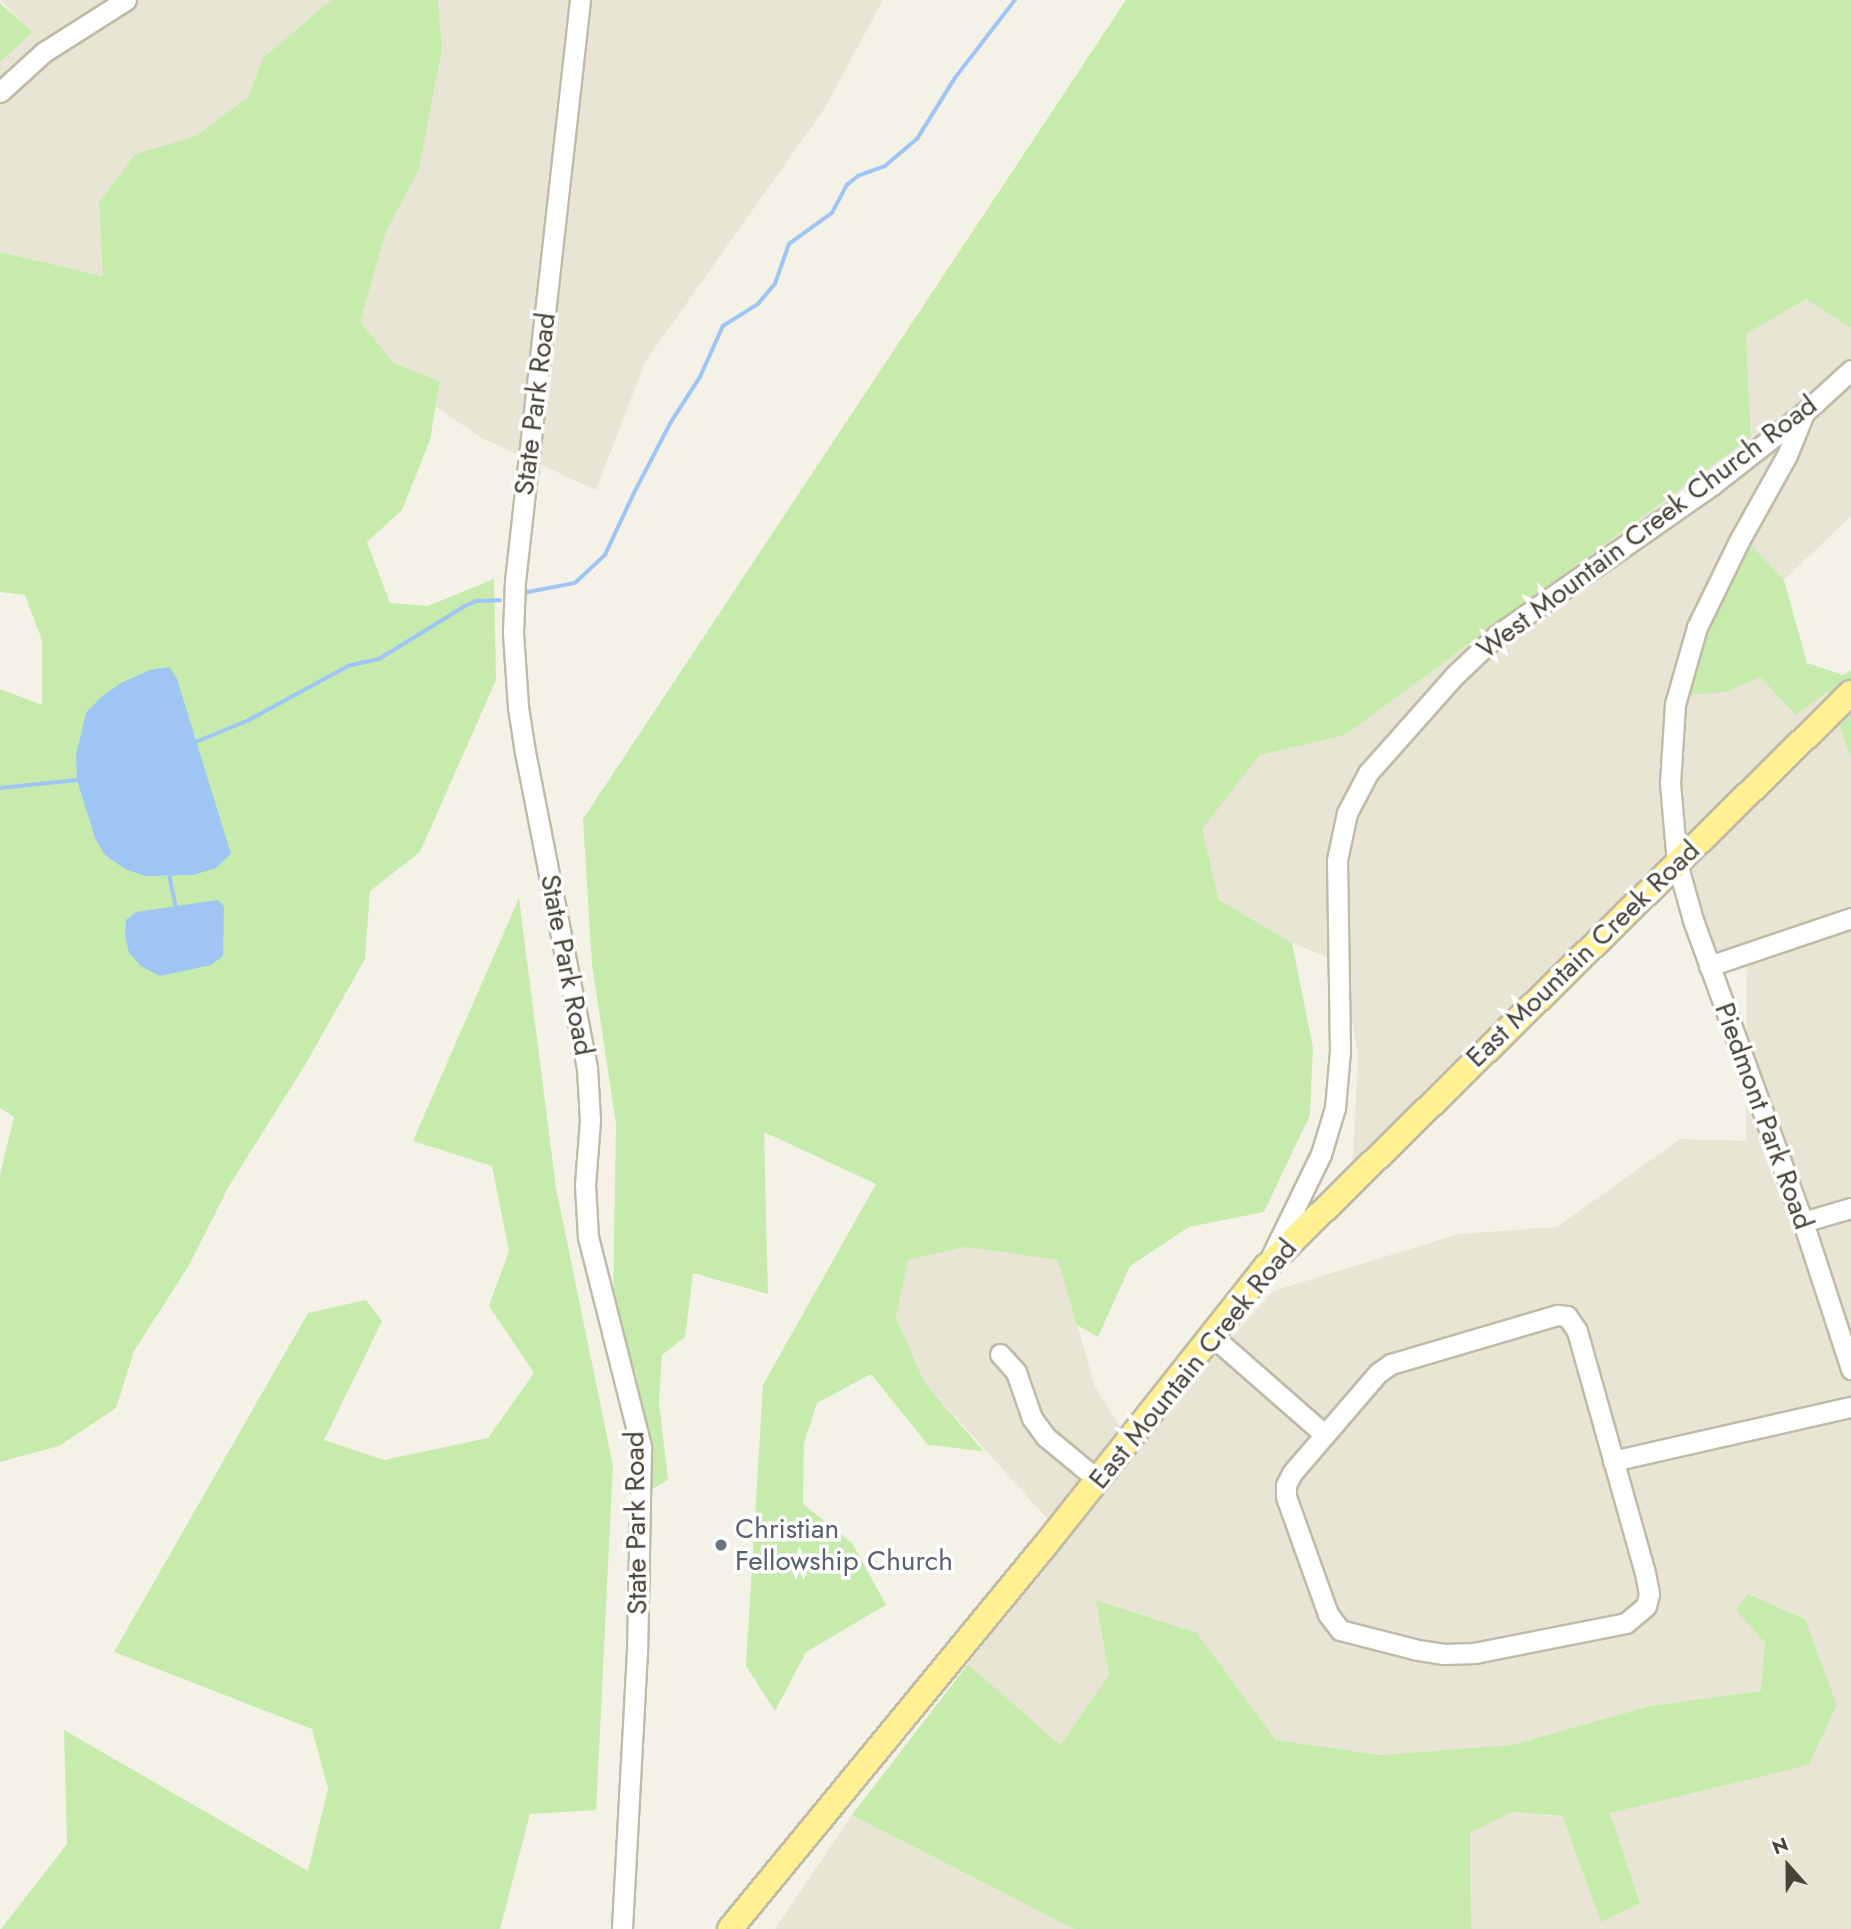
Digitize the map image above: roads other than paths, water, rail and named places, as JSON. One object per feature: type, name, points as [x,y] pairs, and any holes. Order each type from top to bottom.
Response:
[{"type":"main road","name":"East Mountain Creek Road","points":[[730,1929],[1098,1480],[1266,1266],[1851,693]]},
{"type":"street","points":[[0,92],[44,52],[127,0]]},
{"type":"street","name":"State Park Road","points":[[580,0],[515,581],[513,634],[524,752],[587,1069],[590,1119],[585,1185],[588,1237],[641,1447],[637,1651],[622,1929]]},
{"type":"street","name":"West Mountain Creek Church Road","points":[[1266,1266],[1321,1154],[1335,1108],[1340,1051],[1337,860],[1347,813],[1368,773],[1454,676],[1497,635],[1712,485],[1805,412],[1851,370]]},
{"type":"street","name":"Piedmont Park Road","points":[[1805,412],[1787,456],[1713,591],[1686,661],[1670,743],[1670,783],[1677,863],[1709,965],[1803,1222],[1851,1369]]},
{"type":"street","points":[[1709,965],[1851,918]]},
{"type":"street","points":[[1803,1222],[1851,1208]]},
{"type":"street","points":[[1563,1315],[1572,1320],[1577,1331],[1613,1461],[1645,1573],[1648,1601],[1642,1611],[1626,1623],[1475,1653],[1444,1654],[1347,1634],[1332,1621],[1285,1491],[1292,1473],[1324,1434],[1378,1373],[1391,1364],[1563,1315]]},
{"type":"street","points":[[1211,1335],[1324,1434]]},
{"type":"street","points":[[1000,1354],[1016,1372],[1032,1418],[1046,1437],[1098,1480]]},
{"type":"street","points":[[1613,1461],[1851,1407]]},
{"type":"water","points":[[169,667],[177,679],[231,854],[216,868],[193,875],[145,876],[125,869],[105,855],[95,838],[77,780],[76,755],[86,713],[100,698],[121,683],[150,670]]},
{"type":"water","points":[[218,900],[224,906],[223,956],[211,965],[160,976],[141,966],[129,953],[125,935],[126,920],[136,912]]},
{"type":"waterway","points":[[523,593],[575,583],[605,555],[671,422],[700,377],[723,326],[758,304],[775,284],[789,244],[832,213],[847,185],[858,176],[885,166],[917,139],[955,78],[1015,0]]},
{"type":"waterway","points":[[196,742],[249,720],[348,666],[379,659],[465,606],[476,601],[500,600]]},
{"type":"waterway","points":[[0,788],[77,780]]},
{"type":"waterway","points":[[170,877],[176,906]]},
{"type":"place","name":"Christian Fellowship Church","points":[[721,1545]]}]
